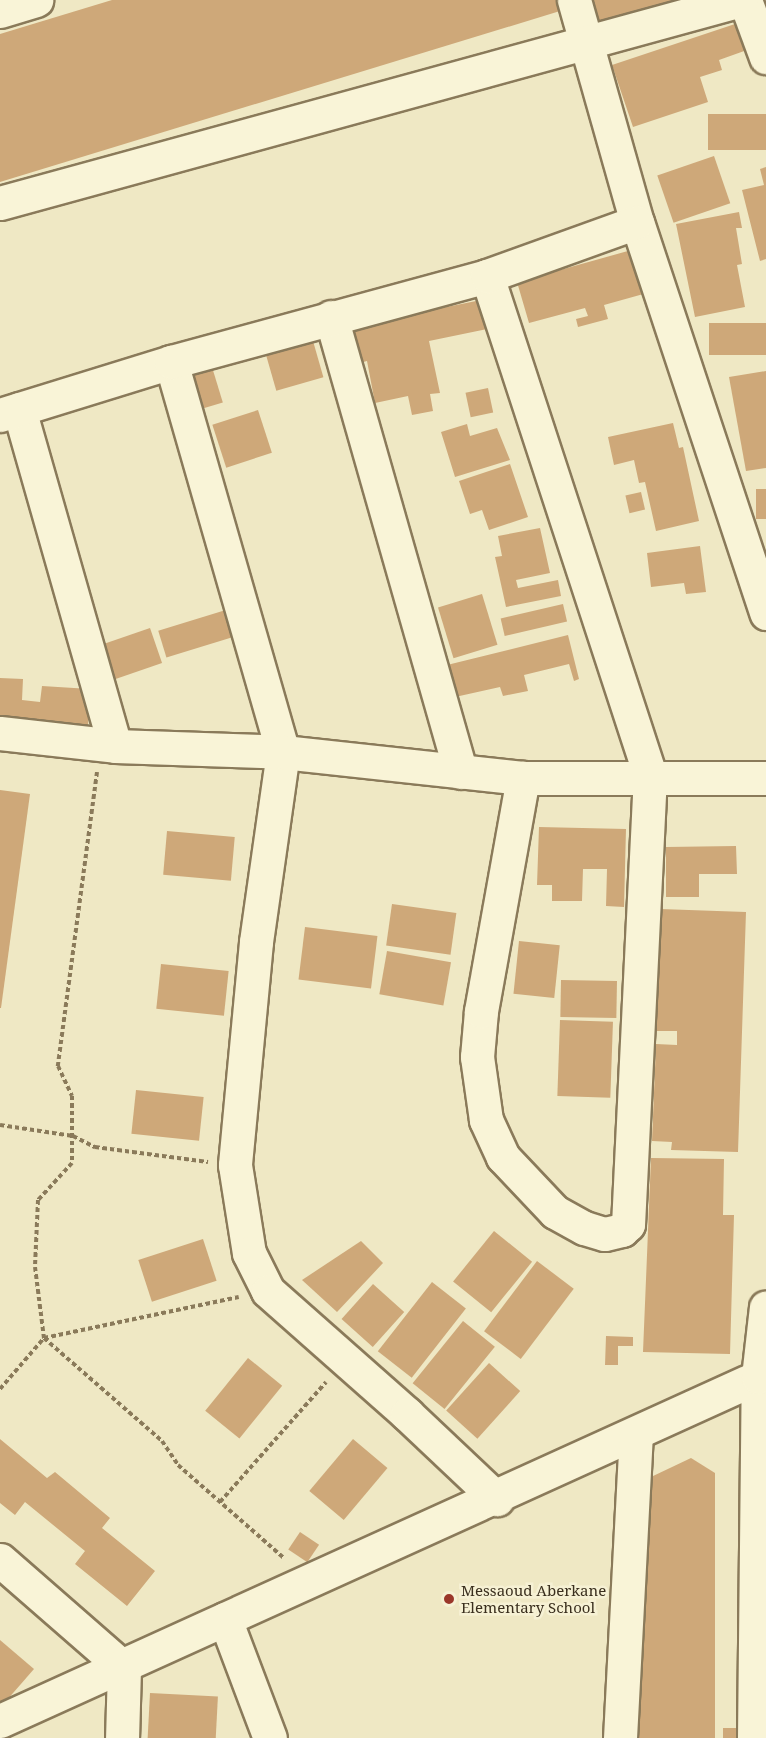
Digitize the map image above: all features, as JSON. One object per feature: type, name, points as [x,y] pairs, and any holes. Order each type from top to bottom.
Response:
[{"type":"street","points":[[0,11],[36,0]]},
{"type":"street","points":[[574,0],[637,222],[766,613]]},
{"type":"street","points":[[0,203],[376,97],[587,44],[743,0],[766,57]]},
{"type":"street","points":[[108,745],[10,412],[171,362],[487,276],[637,222]]},
{"type":"street","points":[[487,276],[650,775],[628,1224],[622,1230],[604,1234],[584,1228],[555,1212],[503,1157],[486,1120],[477,1057],[480,1011],[523,778]]},
{"type":"street","points":[[331,317],[461,772]]},
{"type":"street","points":[[171,362],[283,752],[256,942],[235,1165],[249,1253],[268,1291],[346,1359],[497,1499]]},
{"type":"street","points":[[0,733],[108,745],[283,752],[523,778],[650,775],[766,778]]},
{"type":"street","points":[[754,1738],[758,1377],[766,1307]]},
{"type":"street","points":[[0,1721],[497,1499],[758,1377]]},
{"type":"street","points":[[620,1738],[636,1434]]},
{"type":"street","points":[[0,1560],[123,1668],[122,1738]]},
{"type":"street","points":[[225,1619],[270,1738]]},
{"type":"path","points":[[108,745],[58,1066],[72,1096],[72,1163],[38,1200],[35,1267],[44,1338],[162,1441],[178,1465],[311,1581]]},
{"type":"path","points":[[0,1125],[73,1136],[95,1147],[235,1165]]},
{"type":"path","points":[[0,1389],[44,1338],[268,1291]]},
{"type":"path","points":[[220,1502],[346,1359]]},
{"type":"building","points":[[112,0],[557,0],[560,11],[0,182],[0,34]]},
{"type":"building","points":[[590,0],[685,0],[598,27]]},
{"type":"building","points":[[738,23],[747,50],[719,60],[722,70],[700,77],[708,102],[633,127],[612,65]]},
{"type":"building","points":[[708,114],[766,114],[766,150],[708,150]]},
{"type":"building","points":[[714,156],[730,203],[674,223],[657,176]]},
{"type":"building","points":[[766,167],[766,259],[760,261],[742,190],[764,185],[760,169]]},
{"type":"building","points":[[739,212],[742,228],[736,228],[742,264],[737,265],[745,307],[695,317],[676,224]]},
{"type":"building","points":[[635,249],[647,293],[604,305],[608,319],[578,327],[576,319],[588,316],[585,308],[529,323],[517,282]]},
{"type":"building","points":[[486,299],[492,328],[429,341],[440,393],[430,394],[433,411],[412,415],[408,396],[375,403],[367,361],[356,364],[348,327]]},
{"type":"building","points":[[709,323],[766,323],[766,355],[709,355]]},
{"type":"building","points":[[311,334],[323,377],[276,391],[264,348]]},
{"type":"building","points":[[212,367],[223,402],[196,411],[185,375]]},
{"type":"building","points":[[766,371],[766,468],[746,471],[729,377]]},
{"type":"building","points":[[488,388],[493,412],[471,417],[466,393]]},
{"type":"building","points":[[258,410],[272,453],[226,468],[212,425]]},
{"type":"building","points":[[673,423],[679,448],[683,447],[699,521],[656,531],[645,482],[639,483],[634,460],[614,465],[608,437]]},
{"type":"building","points":[[467,424],[470,436],[497,428],[510,460],[455,477],[441,432]]},
{"type":"building","points":[[510,464],[528,517],[489,530],[482,510],[470,514],[459,481]]},
{"type":"building","points":[[756,489],[766,489],[766,519],[756,519]]},
{"type":"building","points":[[641,492],[645,510],[629,513],[625,496]]},
{"type":"building","points":[[540,528],[550,573],[516,580],[518,588],[558,580],[561,596],[506,607],[495,557],[502,556],[498,536]]},
{"type":"building","points":[[700,546],[706,592],[686,594],[684,583],[651,587],[647,553]]},
{"type":"building","points":[[482,594],[497,645],[454,658],[438,607]]},
{"type":"building","points":[[563,604],[567,622],[505,636],[501,618]]},
{"type":"building","points":[[229,609],[237,636],[166,657],[158,631]]},
{"type":"building","points":[[150,628],[162,663],[109,681],[97,646]]},
{"type":"building","points":[[568,635],[579,679],[574,681],[569,664],[524,675],[528,691],[503,696],[500,687],[455,697],[447,665]]},
{"type":"building","points":[[0,678],[23,679],[22,700],[40,702],[42,686],[90,689],[88,725],[72,724],[71,734],[0,728]]},
{"type":"building","points":[[0,790],[30,794],[1,1008],[0,1008]]},
{"type":"building","points":[[539,827],[626,829],[624,907],[606,906],[607,869],[583,869],[582,901],[552,901],[552,885],[537,885]]},
{"type":"building","points":[[167,831],[235,837],[231,881],[163,875]]},
{"type":"building","points":[[736,846],[737,874],[699,874],[699,897],[666,897],[666,847]]},
{"type":"building","points":[[392,904],[456,913],[451,955],[386,946]]},
{"type":"building","points":[[660,909],[746,912],[738,1152],[671,1150],[672,1142],[652,1141],[656,1044],[677,1045],[677,1031],[656,1031]]},
{"type":"building","points":[[305,927],[377,936],[371,989],[299,980]]},
{"type":"building","points":[[519,941],[560,945],[554,998],[513,994]]},
{"type":"building","points":[[387,951],[451,962],[443,1006],[379,994]]},
{"type":"building","points":[[161,964],[229,971],[224,1016],[156,1009]]},
{"type":"building","points":[[561,980],[617,981],[616,1018],[560,1017]]},
{"type":"building","points":[[560,1020],[613,1022],[610,1098],[557,1096]]},
{"type":"building","points":[[136,1090],[204,1097],[199,1141],[131,1134]]},
{"type":"building","points":[[651,1158],[724,1159],[723,1215],[734,1215],[730,1354],[643,1352]]},
{"type":"building","points":[[494,1231],[532,1262],[491,1312],[453,1282]]},
{"type":"building","points":[[203,1239],[217,1281],[152,1302],[138,1260]]},
{"type":"building","points":[[361,1241],[383,1263],[337,1312],[302,1280]]},
{"type":"building","points":[[537,1261],[574,1289],[521,1359],[484,1331]]},
{"type":"building","points":[[432,1282],[466,1308],[412,1378],[378,1351]]},
{"type":"building","points":[[373,1284],[404,1312],[373,1347],[342,1319]]},
{"type":"building","points":[[463,1321],[495,1347],[445,1409],[413,1383]]},
{"type":"building","points":[[606,1336],[633,1337],[633,1346],[618,1346],[618,1365],[605,1365]]},
{"type":"building","points":[[248,1358],[282,1386],[239,1439],[205,1411]]},
{"type":"building","points":[[489,1363],[520,1391],[477,1439],[446,1411]]},
{"type":"building","points":[[0,1439],[47,1478],[55,1472],[110,1518],[102,1528],[155,1571],[127,1606],[75,1564],[85,1551],[25,1502],[15,1515],[0,1503]]},
{"type":"building","points":[[353,1439],[387,1468],[344,1520],[309,1491]]},
{"type":"building","points":[[691,1458],[715,1473],[715,1738],[634,1738],[651,1477]]},
{"type":"building","points":[[300,1532],[319,1545],[307,1562],[288,1549]]},
{"type":"building","points":[[0,1640],[34,1669],[0,1708]]},
{"type":"building","points":[[150,1693],[218,1697],[216,1738],[148,1738]]},
{"type":"building","points":[[723,1728],[739,1728],[739,1738],[723,1738]]},
{"type":"place","name":"Messaoud Aberkane Elementary School","points":[[449,1599]]}]
